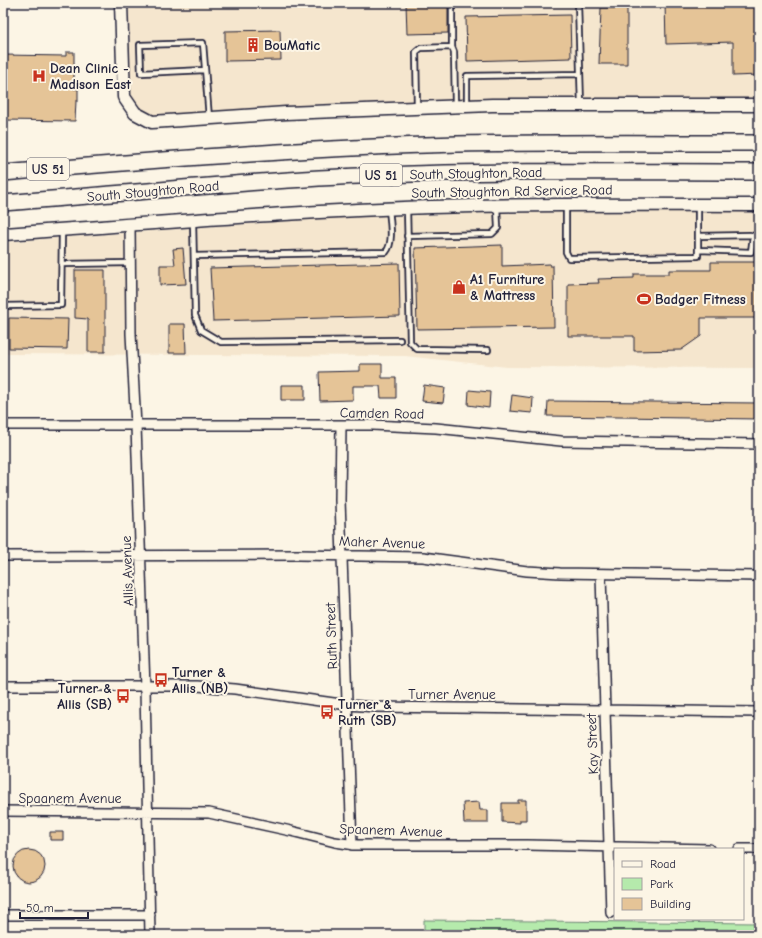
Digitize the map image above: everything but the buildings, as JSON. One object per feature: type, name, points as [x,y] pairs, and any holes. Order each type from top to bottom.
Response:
[{"type":"main road","name":"South Stoughton Road","points":[[3,173],[274,152],[458,144],[759,143]]},
{"type":"main road","points":[[3,181],[67,175],[94,165]]},
{"type":"main road","name":"South Stoughton Road","points":[[3,203],[292,180],[382,175],[520,171],[759,172]]},
{"type":"street","points":[[120,3],[123,90],[129,107],[140,117],[148,121],[163,123],[286,114],[461,106],[759,104]]},
{"type":"street","name":"South Stoughton Rd Service Road","points":[[3,234],[407,208],[566,204],[759,205]]},
{"type":"street","name":"Allis Avenue","points":[[130,225],[131,334],[136,426],[145,688],[150,935]]},
{"type":"street","name":"Camden Road","points":[[3,425],[340,426],[436,428],[562,442],[759,444]]},
{"type":"street","name":"Ruth Street","points":[[340,426],[342,555],[352,845]]},
{"type":"street","name":"Maher Avenue","points":[[3,556],[342,555],[423,557],[527,571],[601,575],[759,576]]},
{"type":"street","name":"Kay Street","points":[[601,575],[611,913]]},
{"type":"street","name":"Turner Avenue","points":[[3,686],[145,688],[197,686],[235,689],[348,706],[391,708],[759,712]]},
{"type":"street","name":"Spaanem Avenue","points":[[3,811],[209,813],[352,845],[528,845],[614,848]]},
{"type":"street","points":[[744,849],[759,849]]},
{"type":"street","points":[[3,915],[150,915]]},
{"type":"lane","points":[[452,3],[452,47],[454,52],[461,106]]},
{"type":"lane","points":[[578,3],[581,105]]},
{"type":"lane","points":[[204,70],[141,72],[140,45],[204,43],[204,70],[209,119]]},
{"type":"lane","points":[[417,108],[416,52],[421,48],[452,47]]},
{"type":"lane","points":[[461,106],[467,76],[580,74]]},
{"type":"lane","points":[[566,204],[566,252],[569,258],[698,256],[698,205]]},
{"type":"lane","points":[[407,236],[492,234],[498,228],[497,205]]},
{"type":"lane","points":[[407,208],[410,342],[417,349],[488,350]]},
{"type":"lane","points":[[194,256],[386,252],[389,248],[390,241],[389,209]]},
{"type":"lane","points":[[193,221],[195,315],[201,330],[221,342],[400,340]]},
{"type":"lane","points":[[3,306],[61,305],[62,230]]},
{"type":"lane","points":[[699,236],[750,234],[753,236],[751,252],[699,250]]},
{"type":"lane","points":[[62,264],[131,263]]},
{"type":"shaded area","points":[[121,3],[759,3],[759,105],[680,104],[163,123],[129,107]]},
{"type":"shaded area","points":[[558,211],[759,212],[759,368],[507,367],[405,356],[3,354],[3,242],[325,218]]},
{"type":"green space","points":[[424,920],[759,923],[759,935],[424,935]]},
{"type":"place","name":"BouMatic","points":[[253,45]]},
{"type":"place","name":"Dean Clinic - Madison East","points":[[39,76]]},
{"type":"place","name":"A1 Furniture & Mattress","points":[[459,287]]},
{"type":"place","name":"Badger Fitness","points":[[644,299]]},
{"type":"place","name":"Turner & Allis (NB)","points":[[161,680]]},
{"type":"place","name":"Turner & Allis (SB)","points":[[123,696]]},
{"type":"place","name":"Turner & Ruth (SB)","points":[[327,712]]}]
